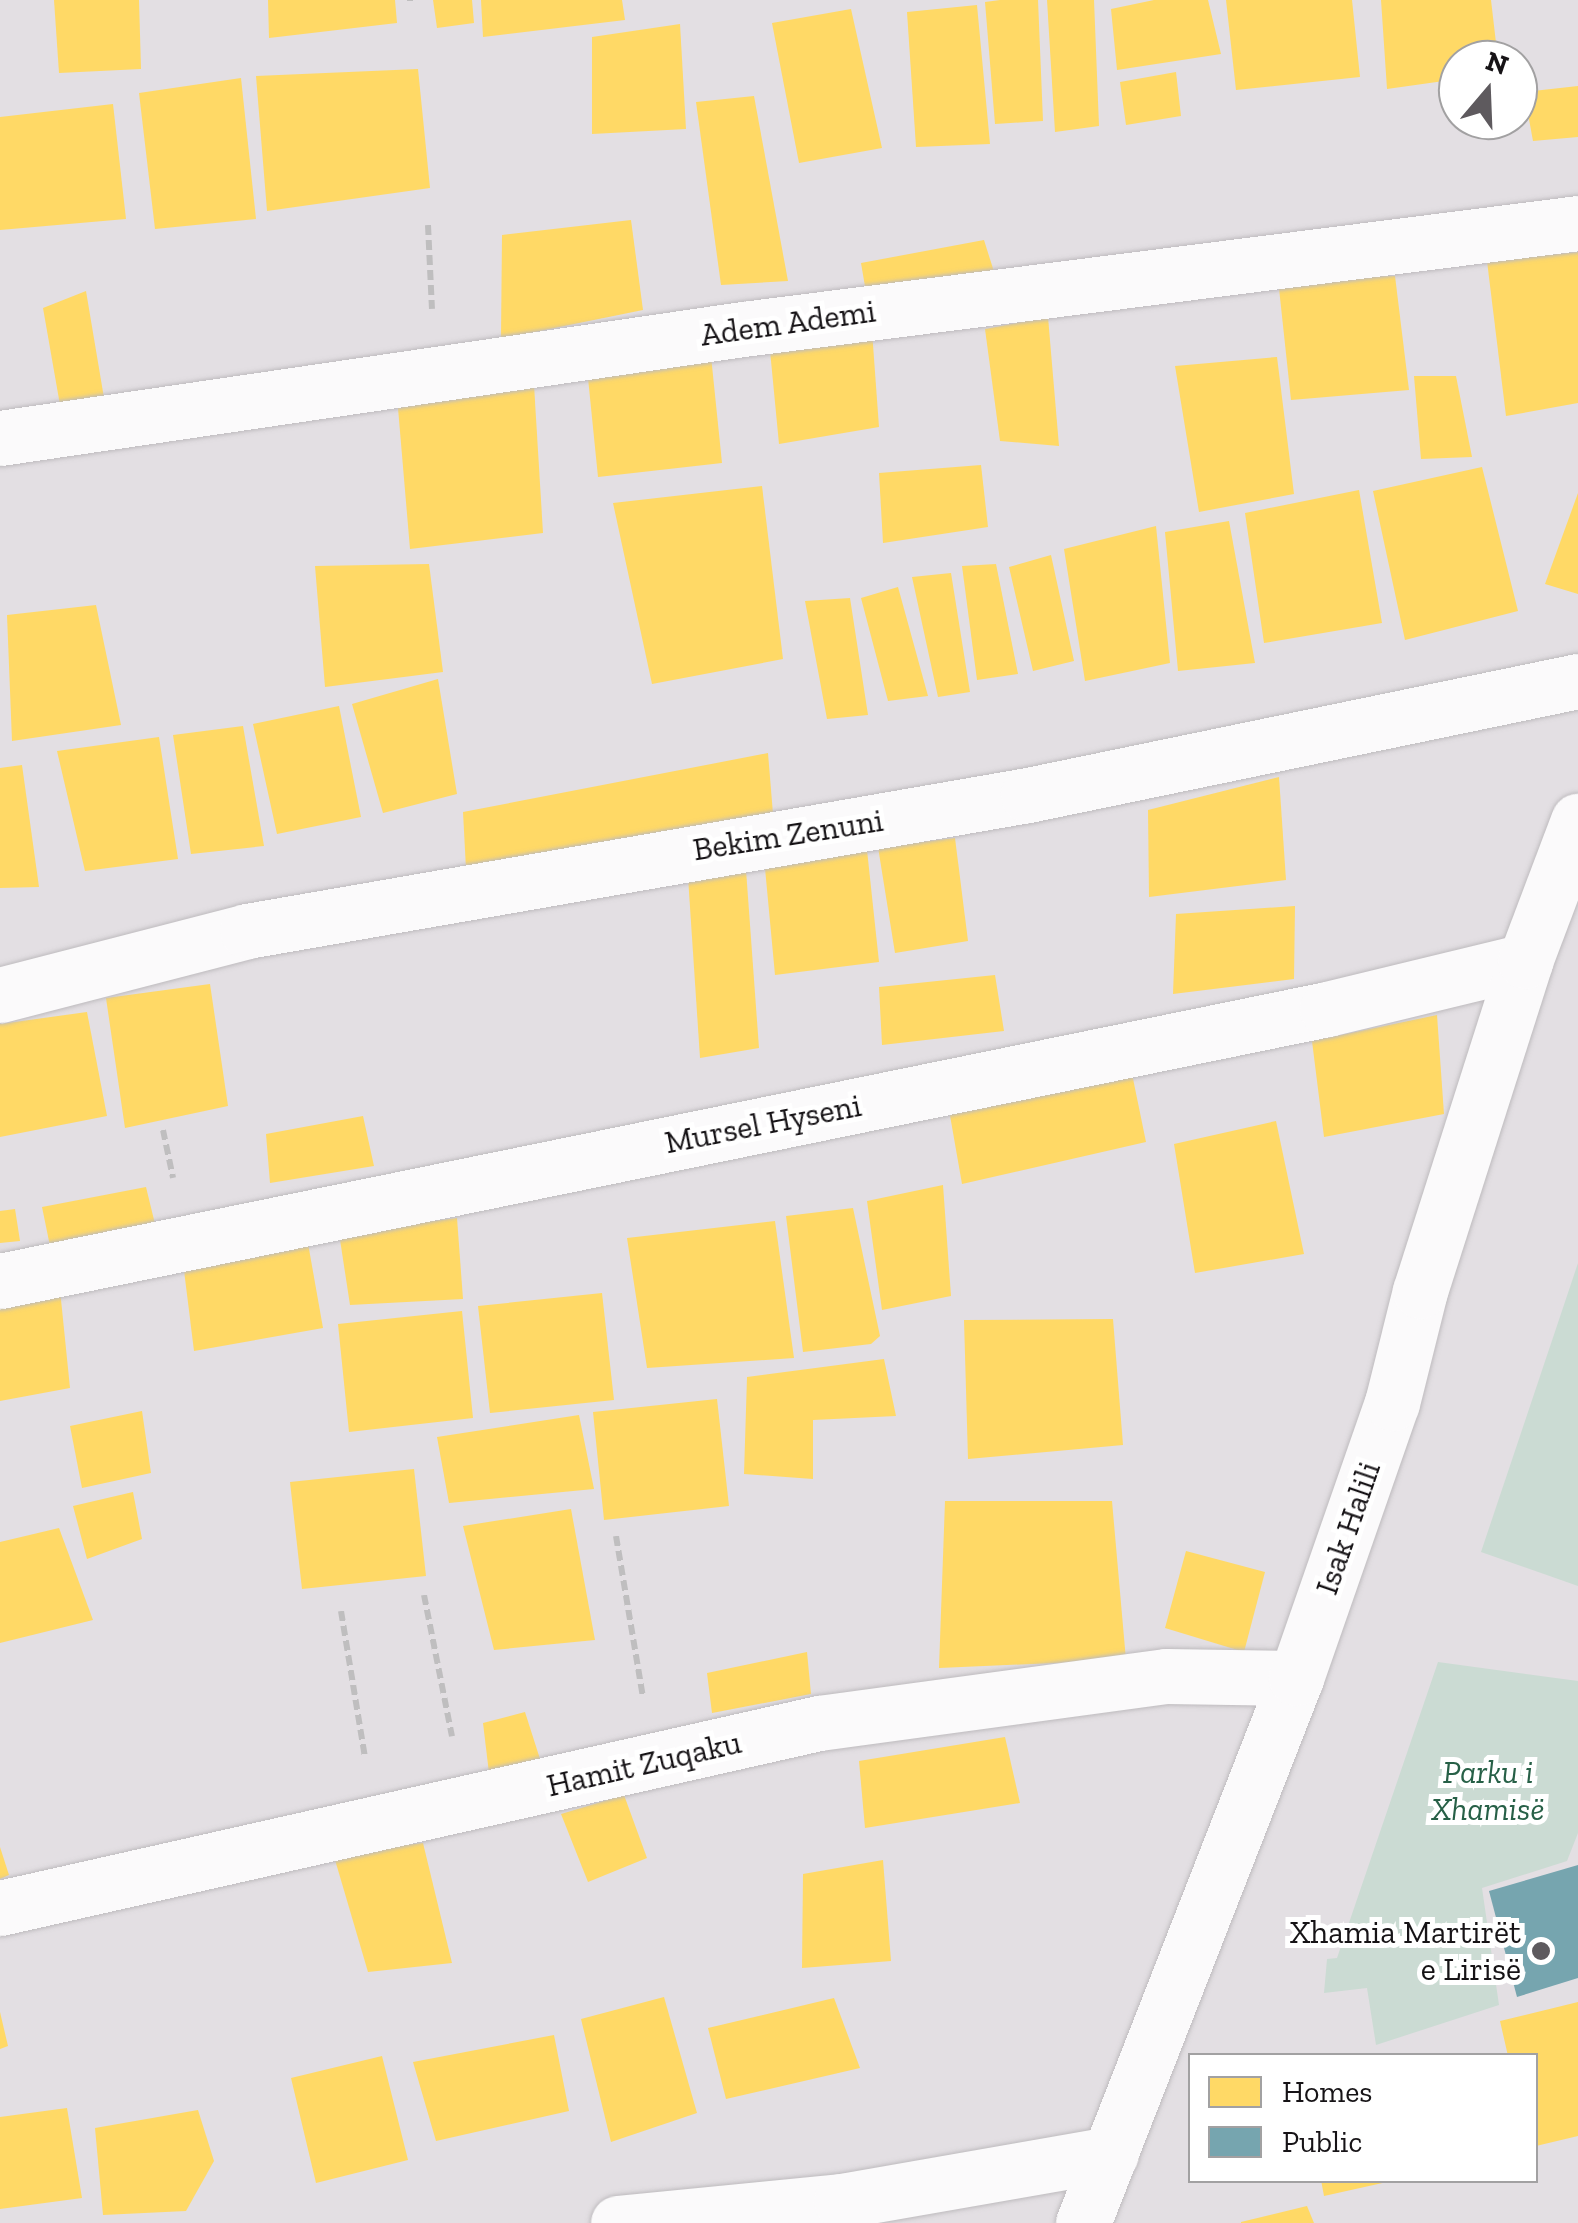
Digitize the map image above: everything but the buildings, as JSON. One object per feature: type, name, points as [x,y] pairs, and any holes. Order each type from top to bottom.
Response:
[{"type":"street","name":"Adem Ademi","points":[[0,438],[436,372],[1578,223]]},
{"type":"street","name":"Bekim Zenuni","points":[[0,995],[247,930],[1028,795],[1578,681]]},
{"type":"street","name":"Isak Halili","points":[[1083,2223],[1296,1678],[1392,1403],[1420,1291],[1525,961],[1578,821]]},
{"type":"street","name":"Mursel Hyseni","points":[[0,1281],[1327,1009],[1525,961]]},
{"type":"street","name":"Hamit Zuqaku","points":[[0,1908],[818,1723],[1128,1682],[1296,1678]]},
{"type":"street","points":[[618,2223],[841,2201],[1111,2154]]},
{"type":"path","points":[[428,225],[436,372]]},
{"type":"path","points":[[616,1536],[654,1762]]},
{"type":"path","points":[[424,1595],[466,1805]]},
{"type":"path","points":[[340,1612],[376,1826]]},
{"type":"green space","points":[[1578,1263],[1578,1586],[1481,1552]]},
{"type":"green space","name":"Parku i Xhamisë","points":[[1438,1662],[1578,1681],[1578,1833],[1567,1861],[1482,1888],[1499,2005],[1376,2045],[1367,1988],[1324,1993],[1327,1959],[1337,1958]]},
{"type":"place","name":"Xhamia Martirët e Lirisë","points":[[1541,1951]]}]
